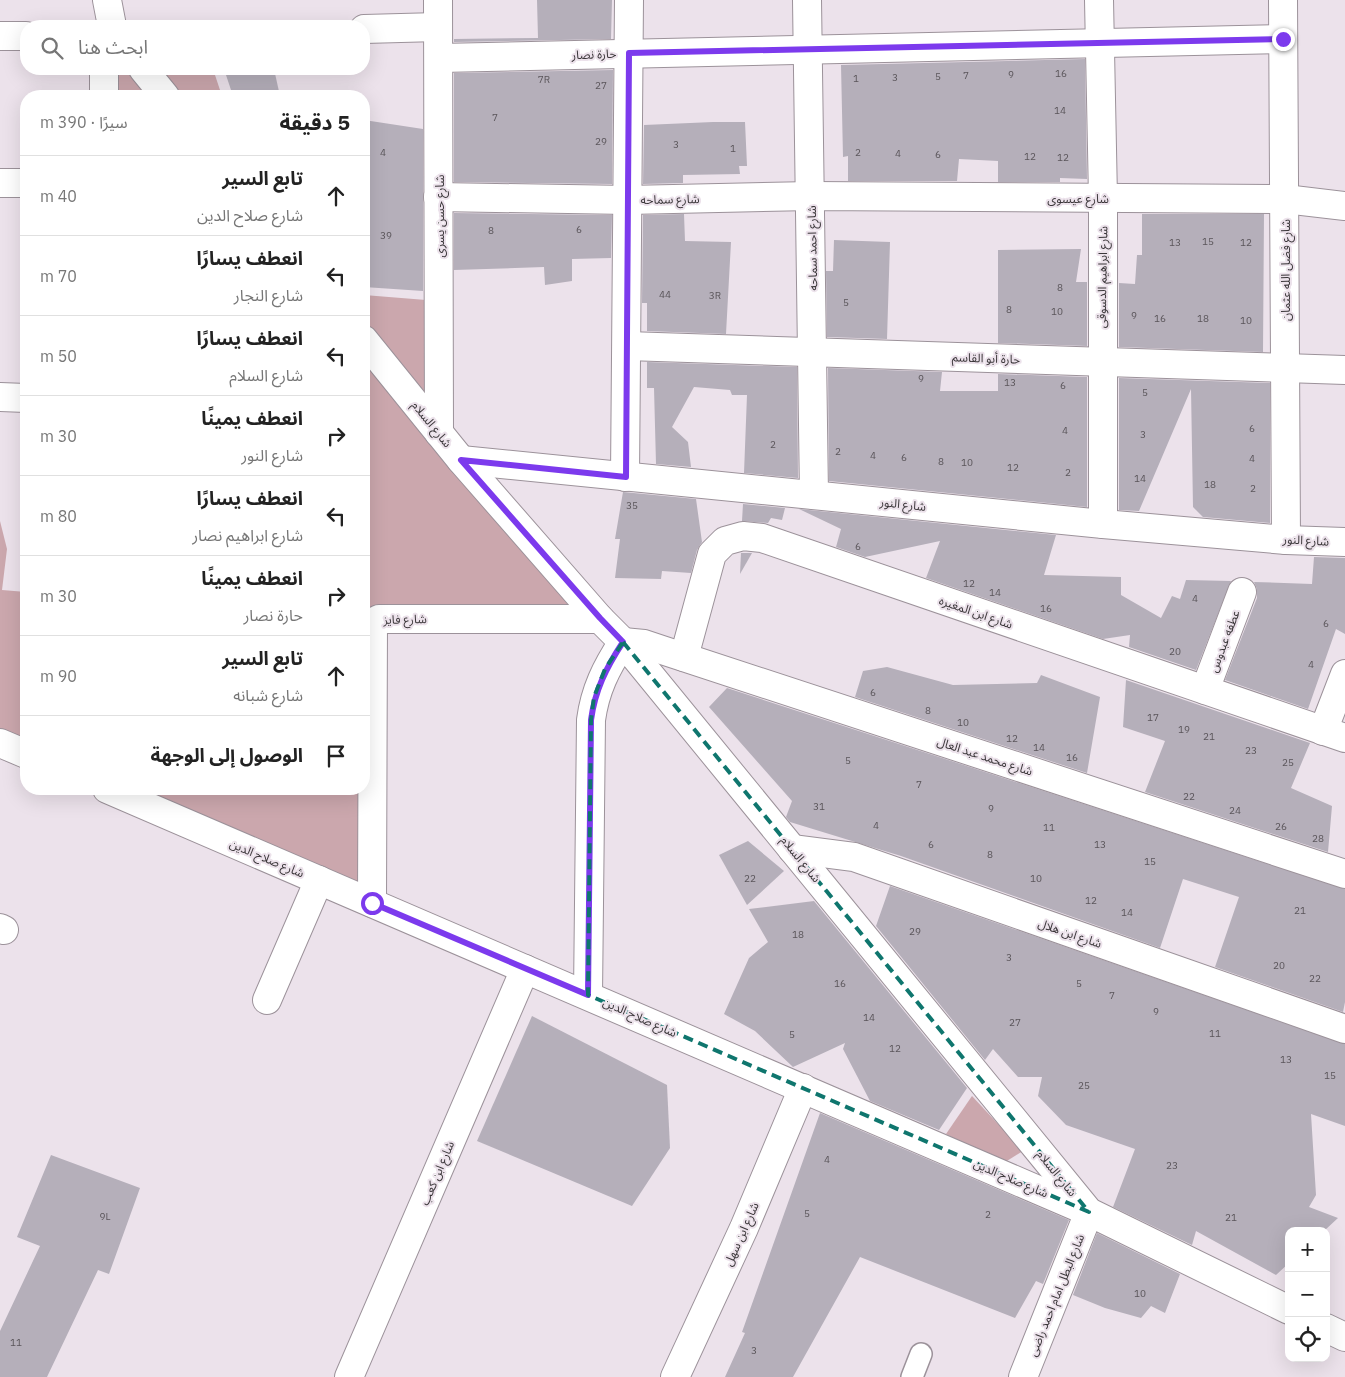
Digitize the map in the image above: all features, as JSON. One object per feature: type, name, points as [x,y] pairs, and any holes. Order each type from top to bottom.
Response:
[{"type":"street","points":[[106,0],[111,20]]},
{"type":"street","name":"شارع حسن يسرى","points":[[438,0],[440,58],[438,196],[439,433]]},
{"type":"street","points":[[626,477],[629,0]]},
{"type":"street","name":"شارع احمد سماحه","points":[[807,0],[814,495]]},
{"type":"street","name":"شارع ابراهيم الدسوقى","points":[[1099,0],[1103,198],[1101,362],[1103,524]]},
{"type":"street","name":"شارع فضل الله عثمان","points":[[1283,0],[1286,540]]},
{"type":"street","points":[[370,29],[438,27]]},
{"type":"street","points":[[0,36],[20,36]]},
{"type":"street","name":"حارة نصار","points":[[440,58],[1283,39]]},
{"type":"street","points":[[104,75],[104,90]]},
{"type":"street","points":[[148,75],[160,90]]},
{"type":"street","points":[[0,183],[20,183]]},
{"type":"street","name":"شارع سماحه","points":[[438,196],[628,200],[811,196]]},
{"type":"street","name":"شارع عيسوى","points":[[811,196],[1285,199],[1345,206]]},
{"type":"street","name":"حارة أبو القاسم","points":[[627,346],[1345,370]]},
{"type":"street","name":"شارع السلام","points":[[370,347],[461,460],[623,642],[1089,1212],[1285,1308]]},
{"type":"street","points":[[0,396],[20,398]]},
{"type":"street","name":"شارع النور","points":[[461,460],[1103,524],[1286,540],[1345,542]]},
{"type":"street","name":"شارع ابن المغيره","points":[[684,657],[712,554],[725,541],[743,536],[772,541],[1334,734]]},
{"type":"street","name":"عطفه عبدوس","points":[[1205,690],[1242,592]]},
{"type":"street","name":"شارع فايز","points":[[372,903],[373,622],[379,618],[600,618]]},
{"type":"street","points":[[588,995],[591,720],[594,697],[605,669],[623,642]]},
{"type":"street","name":"شارع محمد عبد العال","points":[[623,642],[644,644],[1345,874]]},
{"type":"street","points":[[1334,734],[1345,674]]},
{"type":"street","points":[[0,743],[20,751]]},
{"type":"street","name":"شارع صلاح الدين","points":[[121,795],[1089,1212]]},
{"type":"street","name":"شارع ابن هلال","points":[[792,849],[854,857],[1345,1029]]},
{"type":"street","points":[[267,1000],[319,880]]},
{"type":"street","name":"شارع ابن كعب","points":[[350,1377],[525,969]]},
{"type":"street","name":"شارع ابن سهل","points":[[674,1377],[744,1228],[803,1088]]},
{"type":"street","name":"شارع البطل امام احمد راضى","points":[[1023,1377],[1089,1212]]},
{"type":"street","points":[[1330,1330],[1345,1337]]},
{"type":"lane","points":[[912,1377],[921,1354]]},
{"type":"highlighted area","points":[[623,642],[792,849],[1089,1212],[588,995],[591,720],[594,697],[605,669]]},
{"type":"shaded area","points":[[108,75],[130,75],[145,90],[108,90]]},
{"type":"shaded area","points":[[157,75],[215,75],[220,90],[170,90]]},
{"type":"shaded area","points":[[370,295],[426,300],[431,412],[370,337]]},
{"type":"shaded area","points":[[370,359],[576,607],[370,613]]},
{"type":"shaded area","points":[[0,521],[7,549],[2,590],[20,592],[20,751],[0,743]]},
{"type":"shaded area","points":[[121,795],[363,795],[362,899]]},
{"type":"shaded area","points":[[972,1096],[1023,1151],[1002,1164],[946,1134]]},
{"type":"building","points":[[537,0],[612,0],[611,39],[454,42],[454,39],[538,38]]},
{"type":"building","points":[[1085,59],[1087,179],[1060,178],[1060,182],[998,182],[998,161],[959,159],[957,181],[848,181],[848,156],[843,157],[841,65]]},
{"type":"building","points":[[613,70],[612,184],[454,182],[454,73]]},
{"type":"building","points":[[226,75],[275,75],[279,90],[231,90]]},
{"type":"building","points":[[370,121],[423,129],[423,291],[370,287]]},
{"type":"building","points":[[745,122],[747,166],[739,166],[740,174],[683,175],[683,183],[643,184],[644,125]]},
{"type":"building","points":[[454,213],[612,215],[611,258],[572,259],[572,281],[545,285],[544,267],[454,270]]},
{"type":"building","points":[[684,214],[685,241],[731,242],[726,334],[647,331],[647,303],[642,303],[643,215]]},
{"type":"building","points":[[1142,214],[1264,214],[1263,352],[1119,347],[1119,283],[1135,284],[1137,255],[1142,255]]},
{"type":"building","points":[[834,240],[890,242],[887,339],[827,337],[826,271],[833,271]]},
{"type":"building","points":[[1081,249],[1076,282],[1087,282],[1087,346],[998,343],[998,250]]},
{"type":"building","points":[[647,362],[797,367],[798,478],[744,473],[747,395],[732,395],[730,390],[694,387],[672,427],[688,442],[691,467],[656,464],[654,388],[647,388]]},
{"type":"building","points":[[828,368],[942,372],[940,391],[998,391],[998,374],[1087,377],[1087,507],[829,481]]},
{"type":"building","points":[[1119,378],[1270,383],[1270,523],[1203,517],[1193,507],[1191,389],[1139,511],[1119,510]]},
{"type":"building","points":[[623,492],[696,499],[702,542],[697,550],[691,573],[662,571],[661,579],[615,578],[620,539],[615,539]]},
{"type":"building","points":[[743,504],[785,508],[782,520],[771,518],[768,523],[742,521]]},
{"type":"building","points":[[799,509],[1056,535],[1044,575],[1121,577],[1121,595],[1161,618],[1172,596],[1180,599],[1186,580],[1231,581],[1196,670],[1129,647],[1130,635],[1103,639],[926,578],[940,541],[865,557],[836,547],[841,529]]},
{"type":"building","points":[[741,553],[752,553],[740,574]]},
{"type":"building","points":[[1314,557],[1345,558],[1345,634],[1336,629],[1308,709],[1225,680],[1257,598],[1257,589],[1254,582],[1312,584]]},
{"type":"building","points":[[887,667],[953,685],[1037,683],[1041,675],[1100,697],[1087,773],[855,697],[863,671]]},
{"type":"building","points":[[1126,680],[1310,743],[1291,788],[1332,806],[1328,852],[1145,792],[1165,741],[1123,727]]},
{"type":"building","points":[[727,688],[1345,889],[1345,1002],[1343,1012],[1215,967],[1239,897],[1183,879],[1160,948],[901,856],[790,822],[786,817],[792,801],[709,707]]},
{"type":"building","points":[[748,841],[784,871],[747,905],[719,855]]},
{"type":"building","points":[[890,886],[1345,1044],[1345,1126],[1311,1114],[1316,1195],[1309,1207],[1338,1218],[1328,1227],[1285,1227],[1285,1267],[1276,1275],[1196,1231],[1192,1245],[1113,1207],[1135,1149],[1066,1125],[1038,1096],[1042,1077],[1018,1077],[993,1049],[985,1060],[876,926]]},
{"type":"building","points":[[814,901],[967,1088],[939,1130],[870,1101],[843,1049],[845,1043],[793,1067],[755,1031],[724,1014],[749,958],[768,942],[749,909]]},
{"type":"building","points":[[532,1016],[667,1085],[670,1148],[632,1206],[477,1141]]},
{"type":"building","points":[[820,1113],[1069,1220],[1043,1284],[1036,1281],[1015,1318],[860,1257],[793,1377],[725,1377],[745,1333],[742,1332]]},
{"type":"building","points":[[51,1155],[140,1188],[109,1274],[98,1270],[47,1377],[0,1377],[0,1331],[40,1246],[17,1237]]},
{"type":"building","points":[[1097,1233],[1180,1274],[1165,1313],[1151,1306],[1141,1318],[1105,1308],[1073,1295]]},
{"type":"route","points":[[372,903],[588,995],[591,720],[594,697],[605,669],[623,642],[461,460],[626,477],[629,53],[1283,39]]}]
